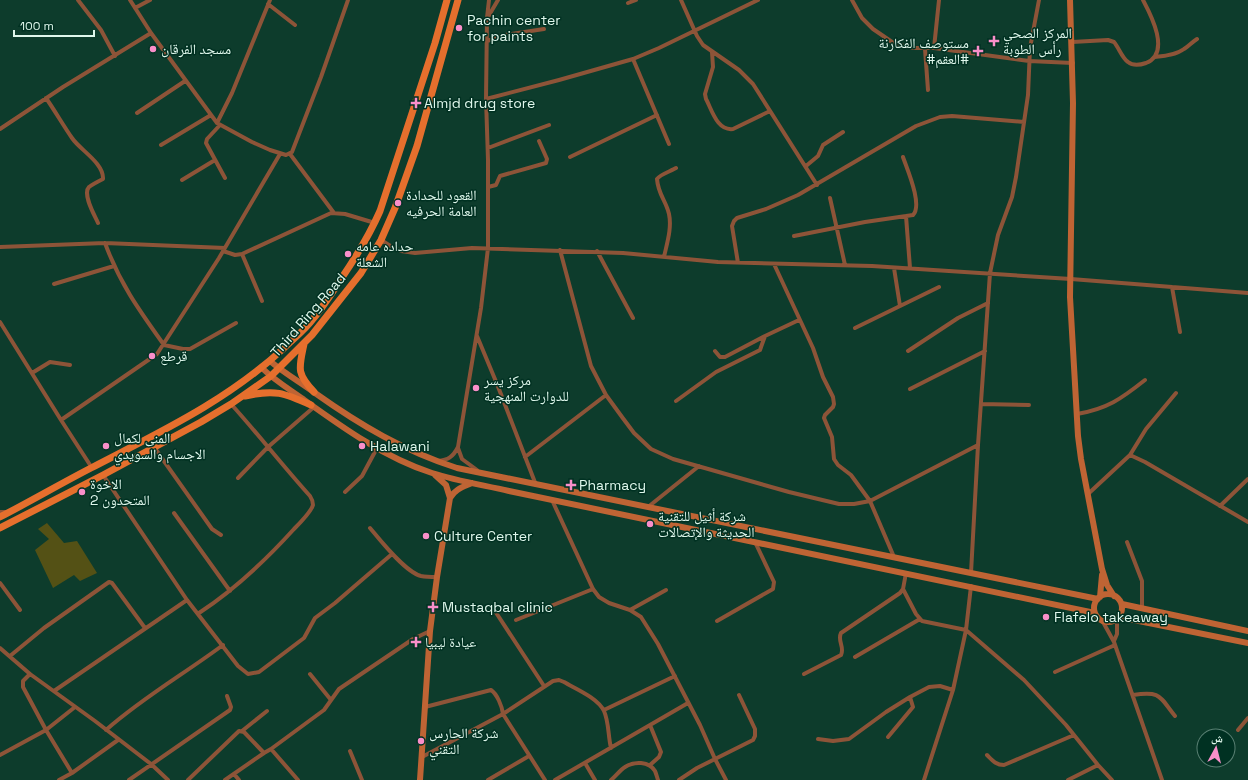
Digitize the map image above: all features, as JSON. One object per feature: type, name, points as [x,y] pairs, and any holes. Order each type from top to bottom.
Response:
[{"type":"main road","name":"Third Ring Road","points":[[0,517],[152,438],[233,390],[262,368],[313,320],[362,248],[375,223],[433,51],[447,0]]},
{"type":"main road","name":"Third Ring Road","points":[[0,528],[103,475],[231,404],[271,376],[304,343],[361,274],[380,240],[395,208],[417,146],[458,0]]},
{"type":"main road","points":[[1070,0],[1074,103],[1070,297],[1081,459],[1102,569],[1107,585],[1114,596],[1122,604],[1248,631]]},
{"type":"main road","points":[[304,343],[300,370],[306,383],[314,392]]},
{"type":"main road","points":[[270,360],[279,369],[384,437],[402,447],[434,461],[457,468],[894,558],[1099,598],[1107,594],[1114,596]]},
{"type":"main road","points":[[262,368],[313,406],[377,448],[432,473],[552,500],[1095,613]]},
{"type":"main road","points":[[241,397],[260,393],[276,392],[286,394],[313,406]]},
{"type":"main road","points":[[432,473],[446,485],[450,498]]},
{"type":"main road","points":[[420,780],[430,631],[450,498],[459,488],[472,483]]},
{"type":"main road","points":[[706,531],[707,520]]},
{"type":"main road","points":[[1102,569],[1099,598],[1094,606],[1097,617],[1104,622],[1110,622],[1118,619],[1248,643]]},
{"type":"main road","points":[[1118,619],[1121,613],[1122,604]]},
{"type":"street","points":[[78,0],[100,30],[115,56]]},
{"type":"street","points":[[130,0],[185,81],[218,124],[252,142],[280,154],[290,154]]},
{"type":"street","points":[[135,8],[150,0]]},
{"type":"street","points":[[290,154],[321,77],[348,0]]},
{"type":"street","points":[[483,474],[464,461],[459,455],[458,447],[483,293],[488,248],[486,41],[489,0]]},
{"type":"street","points":[[487,18],[498,0]]},
{"type":"street","points":[[628,3],[636,0]]},
{"type":"street","points":[[681,0],[703,45],[746,76],[753,84],[806,166],[816,185]]},
{"type":"street","points":[[486,99],[633,59],[758,0]]},
{"type":"street","points":[[852,0],[862,18],[873,29],[895,44],[1029,61],[1072,63]]},
{"type":"street","points":[[934,48],[939,0]]},
{"type":"street","points":[[971,573],[990,273],[998,235],[1012,197],[1021,151],[1028,95],[1029,61],[1039,0]]},
{"type":"street","points":[[1143,0],[1158,35],[1155,57]]},
{"type":"street","points":[[225,178],[206,141],[218,124],[269,2],[295,25]]},
{"type":"street","points":[[486,41],[505,35],[544,29]]},
{"type":"street","points":[[0,130],[46,98],[151,33]]},
{"type":"street","points":[[1072,42],[1108,40],[1114,42],[1127,62],[1131,64],[1143,64],[1155,57],[1179,52],[1185,49],[1189,43],[1197,39]]},
{"type":"street","points":[[925,49],[928,90]]},
{"type":"street","points":[[712,52],[713,67],[705,94],[706,99],[720,125],[728,130],[733,129],[770,111]]},
{"type":"street","points":[[633,59],[669,144]]},
{"type":"street","points":[[137,113],[185,81]]},
{"type":"street","points":[[46,98],[73,139],[92,157],[103,174],[103,179],[89,187],[87,191],[88,199],[98,223]]},
{"type":"street","points":[[161,145],[211,115]]},
{"type":"street","points":[[570,156],[657,116]]},
{"type":"street","points":[[738,263],[732,230],[734,221],[737,218],[766,209],[798,195],[900,135],[928,121],[940,117],[952,116],[1024,122]]},
{"type":"street","points":[[488,148],[549,125]]},
{"type":"street","points":[[806,166],[818,156],[823,145],[843,132]]},
{"type":"street","points":[[488,187],[496,184],[500,176],[546,163],[547,159],[539,142]]},
{"type":"street","points":[[61,420],[157,354],[224,250],[280,154]]},
{"type":"street","points":[[290,154],[334,213]]},
{"type":"street","points":[[794,236],[876,220],[913,215],[917,208],[913,183],[903,157]]},
{"type":"street","points":[[182,180],[215,160]]},
{"type":"street","points":[[664,257],[670,227],[669,214],[661,196],[657,179],[659,176],[676,168]]},
{"type":"street","points":[[830,198],[838,227],[845,265]]},
{"type":"street","points":[[0,248],[105,243],[224,250],[235,255],[242,254],[328,214],[345,214],[375,223]]},
{"type":"street","points":[[906,216],[910,268]]},
{"type":"street","points":[[380,240],[392,248],[415,253],[472,248],[623,252],[738,263],[910,268],[1248,293]]},
{"type":"street","points":[[105,243],[114,266],[133,301],[164,345],[183,349],[190,348],[236,323]]},
{"type":"street","points":[[560,250],[591,366],[606,395],[634,433],[650,449],[673,459],[789,492],[839,504],[854,504],[870,501],[978,444]]},
{"type":"street","points":[[598,251],[633,318]]},
{"type":"street","points":[[242,254],[262,301]]},
{"type":"street","points":[[774,264],[813,348],[823,377],[833,397],[834,404],[824,418],[832,437],[834,459],[838,465],[851,475],[870,501],[894,558]]},
{"type":"street","points":[[54,284],[114,266]]},
{"type":"street","points":[[894,268],[900,306]]},
{"type":"street","points":[[855,328],[939,287]]},
{"type":"street","points":[[1172,287],[1180,332]]},
{"type":"street","points":[[908,351],[958,318],[988,303]]},
{"type":"street","points":[[715,352],[720,357],[725,357],[799,320]]},
{"type":"street","points":[[0,322],[92,468]]},
{"type":"street","points":[[476,335],[497,384],[536,485]]},
{"type":"street","points":[[676,401],[716,372],[760,350],[765,336]]},
{"type":"street","points":[[910,389],[985,351]]},
{"type":"street","points":[[32,373],[50,362],[70,365]]},
{"type":"street","points":[[1077,414],[1101,409],[1124,398],[1145,380]]},
{"type":"street","points":[[1088,494],[1130,455],[1146,429],[1176,393]]},
{"type":"street","points":[[525,457],[606,395]]},
{"type":"street","points":[[199,613],[230,591],[272,554],[301,522],[313,505],[313,500],[310,496],[286,470],[231,404]]},
{"type":"street","points":[[981,404],[1029,405]]},
{"type":"street","points":[[238,478],[268,447],[313,406]]},
{"type":"street","points":[[154,447],[212,530],[221,535]]},
{"type":"street","points":[[434,461],[448,459],[454,454],[458,447]]},
{"type":"street","points":[[345,492],[362,476],[377,448]]},
{"type":"street","points":[[1130,455],[1145,462],[1248,522]]},
{"type":"street","points":[[648,507],[699,466]]},
{"type":"street","points":[[103,475],[187,600],[199,613],[234,662],[248,674],[259,672],[304,638],[314,618],[335,603],[392,554]]},
{"type":"street","points":[[1220,506],[1248,479]]},
{"type":"street","points":[[552,500],[593,589],[599,597],[609,603],[630,610],[641,617],[658,644],[700,725],[726,780]]},
{"type":"street","points":[[0,512],[8,512]]},
{"type":"street","points":[[174,513],[230,591]]},
{"type":"street","points":[[370,528],[392,554],[420,576],[437,577]]},
{"type":"street","points":[[717,621],[773,589],[774,582],[754,541]]},
{"type":"street","points":[[1127,542],[1142,581],[1142,609]]},
{"type":"street","points":[[804,674],[841,655],[843,649],[839,637],[841,633],[903,589],[906,573]]},
{"type":"street","points":[[10,656],[44,628],[108,582],[112,583],[145,628]]},
{"type":"street","points":[[0,583],[20,610]]},
{"type":"street","points":[[924,780],[953,690],[966,630],[971,586]]},
{"type":"street","points":[[516,620],[593,589]]},
{"type":"street","points":[[903,589],[920,619],[927,622],[966,630],[1024,680],[1044,700],[1112,780]]},
{"type":"street","points":[[630,610],[666,590]]},
{"type":"street","points":[[54,691],[187,600]]},
{"type":"street","points":[[493,608],[544,686]]},
{"type":"street","points":[[855,656],[920,619]]},
{"type":"street","points":[[1115,644],[1118,619]]},
{"type":"street","points":[[1104,622],[1115,644],[1162,780]]},
{"type":"street","points":[[225,780],[324,710],[339,689],[413,639],[430,631]]},
{"type":"street","points":[[1055,672],[1115,644]]},
{"type":"street","points":[[106,730],[138,703],[196,665],[223,645]]},
{"type":"street","points":[[0,648],[30,674],[151,764],[166,779]]},
{"type":"street","points":[[30,674],[24,681],[23,687],[46,730],[72,773]]},
{"type":"street","points":[[310,674],[331,700]]},
{"type":"street","points":[[604,710],[675,676]]},
{"type":"street","points":[[422,757],[503,714],[553,680],[564,682],[596,701],[604,710],[608,724],[611,748]]},
{"type":"street","points":[[818,739],[833,741],[849,739],[886,712],[924,689],[934,686],[953,690]]},
{"type":"street","points":[[425,707],[491,690],[494,692],[503,714],[544,780]]},
{"type":"street","points":[[1133,695],[1154,694],[1161,698],[1175,716]]},
{"type":"street","points":[[129,780],[230,710],[231,704],[226,696]]},
{"type":"street","points":[[679,780],[697,768],[753,740],[756,729],[739,696]]},
{"type":"street","points":[[888,737],[913,707],[910,697]]},
{"type":"street","points":[[554,780],[688,703]]},
{"type":"street","points":[[0,756],[46,730],[75,707]]},
{"type":"street","points":[[188,780],[234,735],[239,731],[242,731],[267,711]]},
{"type":"street","points":[[1238,730],[1248,718]]},
{"type":"street","points":[[650,725],[661,752],[659,757],[650,765]]},
{"type":"street","points":[[242,731],[264,753]]},
{"type":"street","points":[[988,755],[994,762],[999,765],[1004,765],[1074,735]]},
{"type":"street","points":[[59,780],[72,773],[118,740]]},
{"type":"street","points":[[271,748],[298,780]]},
{"type":"street","points":[[350,751],[362,780]]},
{"type":"street","points":[[488,780],[529,756]]},
{"type":"street","points":[[611,780],[626,766],[642,762],[650,765],[658,780]]},
{"type":"street","points":[[585,763],[595,780]]},
{"type":"street","points":[[1068,780],[1098,765]]},
{"type":"street","points":[[234,774],[238,780]]},
{"type":"shaded area","points":[[47,523],[64,543],[77,541],[97,573],[80,581],[74,575],[53,588],[35,550],[49,539],[38,529]]},
{"type":"place","name":"Pachin center for paints","points":[[459,28]]},
{"type":"place","name":"المركز الصحي رأس الطوبة","points":[[994,41]]},
{"type":"place","name":"مسجد الفرقان","points":[[153,49]]},
{"type":"place","name":"مستوصف الفكارنة #العقم#","points":[[978,51]]},
{"type":"place","name":"Almjd drug store","points":[[416,103]]},
{"type":"place","name":"القعود للحدادة العامة الحرفيه","points":[[398,203]]},
{"type":"place","name":"حداده عامه الشعلة","points":[[348,254]]},
{"type":"place","name":"قرطع","points":[[152,356]]},
{"type":"place","name":"مركز يسر للدوارت المنهجية","points":[[476,388]]},
{"type":"place","name":"المنى لكمال الاجسام والسويدي","points":[[106,446]]},
{"type":"place","name":"Halawani","points":[[362,446]]},
{"type":"place","name":"Pharmacy","points":[[571,485]]},
{"type":"place","name":"الاخوة المتحدون 2","points":[[82,492]]},
{"type":"place","name":"شركة أثيل للتقنية الحديثة والإتصالات","points":[[650,524]]},
{"type":"place","name":"Culture Center","points":[[426,536]]},
{"type":"place","name":"Mustaqbal clinic","points":[[433,607]]},
{"type":"place","name":"Flafelo takeaway","points":[[1046,617]]},
{"type":"place","name":"عيادة ليبيا","points":[[416,642]]},
{"type":"place","name":"شركة الحارس التقني","points":[[421,741]]}]
